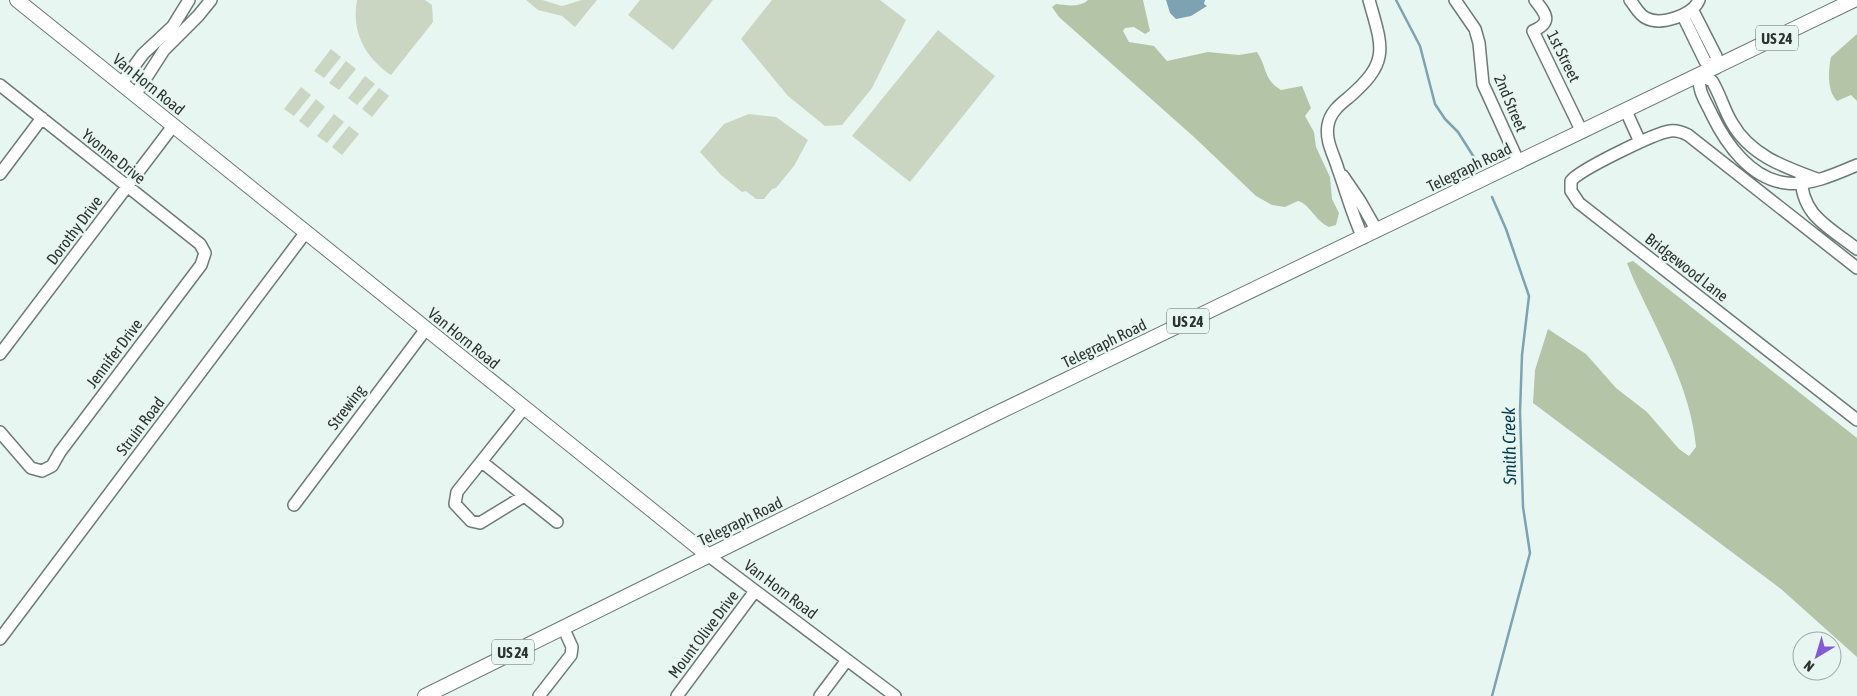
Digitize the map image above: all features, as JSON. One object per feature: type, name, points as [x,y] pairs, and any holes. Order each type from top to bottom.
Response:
[{"type":"main road","name":"Van Horn Road","points":[[17,0],[709,556]]},
{"type":"main road","name":"Telegraph Road","points":[[425,696],[991,416],[1854,0]]},
{"type":"street","points":[[135,95],[164,50],[211,0]]},
{"type":"street","points":[[1363,238],[1345,194],[1339,170],[1329,146],[1328,124],[1338,107],[1371,76],[1380,52],[1379,38],[1368,0]]},
{"type":"street","name":"2nd Street","points":[[1455,0],[1474,29],[1479,44],[1483,84],[1519,162]]},
{"type":"street","name":"1st Street","points":[[1535,0],[1545,14],[1546,22],[1542,27],[1533,31],[1582,132]]},
{"type":"street","points":[[1630,0],[1640,14],[1656,21],[1688,13],[1699,0]]},
{"type":"street","points":[[121,84],[154,42],[173,26],[188,3],[198,16]]},
{"type":"street","points":[[1688,13],[1716,56],[1716,68]]},
{"type":"street","points":[[154,42],[164,50]]},
{"type":"street","points":[[1801,177],[1785,183],[1756,170],[1743,160],[1719,130],[1698,89],[1699,75],[1712,81],[1732,122],[1746,141],[1758,152],[1779,165],[1801,177],[1817,179],[1857,164]]},
{"type":"street","name":"Yvonne Drive","points":[[0,85],[200,244],[205,253]]},
{"type":"street","points":[[1626,111],[1640,142]]},
{"type":"street","points":[[0,174],[42,118]]},
{"type":"street","points":[[1719,130],[1732,122]]},
{"type":"street","name":"Dorothy Drive","points":[[0,354],[173,126]]},
{"type":"street","name":"Bridgewood Lane","points":[[1857,268],[1688,135],[1679,131],[1672,131],[1640,142],[1575,177],[1570,186],[1574,199],[1857,420]]},
{"type":"street","points":[[1339,170],[1360,200],[1376,231]]},
{"type":"street","points":[[1801,177],[1804,201],[1810,211],[1857,249]]},
{"type":"street","name":"Struin Road","points":[[0,639],[306,232]]},
{"type":"street","name":"Jennifer Drive","points":[[0,432],[31,468],[46,470],[52,466],[201,265],[205,253]]},
{"type":"street","name":"Strewing","points":[[294,505],[426,329]]},
{"type":"street","points":[[524,408],[457,492],[455,499],[457,508],[471,521],[482,522],[524,496]]},
{"type":"street","points":[[482,462],[557,522]]},
{"type":"street","name":"Van Horn Road","points":[[709,556],[895,696]]},
{"type":"street","name":"Mount Olive Drive","points":[[677,696],[755,591]]},
{"type":"street","points":[[539,696],[570,655],[572,647],[563,627]]},
{"type":"street","points":[[820,696],[847,660]]},
{"type":"green space","points":[[357,0],[425,0],[432,5],[433,22],[391,75],[374,60],[362,43],[356,22]]},
{"type":"green space","points":[[526,0],[542,0],[562,6],[582,0],[597,0],[575,27],[562,16],[538,10]]},
{"type":"green space","points":[[640,0],[713,0],[673,50],[628,15]]},
{"type":"green space","points":[[772,0],[880,0],[906,20],[872,88],[842,125],[825,126],[788,96],[741,39]]},
{"type":"green space","points":[[1088,0],[1143,0],[1150,31],[1145,34],[1134,27],[1125,28],[1123,31],[1129,42],[1154,46],[1167,61],[1208,52],[1239,55],[1257,52],[1268,78],[1275,86],[1281,90],[1302,86],[1311,108],[1305,116],[1314,132],[1316,147],[1330,177],[1332,199],[1339,213],[1336,225],[1329,227],[1324,224],[1306,206],[1298,201],[1285,207],[1272,205],[1256,196],[1194,137],[1059,17],[1052,7],[1056,4],[1077,5]]},
{"type":"green space","points":[[938,30],[995,76],[910,182],[852,136]]},
{"type":"green space","points":[[1857,34],[1857,101],[1851,95],[1837,101],[1831,92],[1830,86],[1829,68],[1831,57]]},
{"type":"green space","points":[[331,49],[341,57],[324,78],[314,71]]},
{"type":"green space","points":[[346,61],[356,69],[339,90],[329,83]]},
{"type":"green space","points":[[365,76],[375,84],[357,105],[348,98]]},
{"type":"green space","points":[[301,87],[311,95],[294,116],[284,109]]},
{"type":"green space","points":[[379,88],[389,96],[372,117],[362,109]]},
{"type":"green space","points":[[316,99],[325,107],[308,128],[299,121]]},
{"type":"green space","points":[[334,114],[344,122],[327,143],[317,136]]},
{"type":"green space","points":[[749,114],[776,117],[808,140],[794,166],[764,199],[756,199],[746,191],[742,192],[721,175],[700,152],[724,124]]},
{"type":"green space","points":[[349,126],[359,134],[342,155],[332,147]]},
{"type":"green space","points":[[1633,261],[1857,438],[1857,657],[1842,644],[1842,631],[1828,631],[1781,589],[1533,403],[1535,370],[1548,329],[1586,354],[1616,388],[1647,412],[1679,449],[1689,456],[1696,447],[1687,403],[1672,360],[1627,263]]},
{"type":"water","points":[[1166,0],[1205,0],[1204,4],[1207,6],[1191,16],[1176,19],[1170,13]]},
{"type":"waterway","name":"Smith Creek","points":[[1396,0],[1420,46],[1435,104],[1445,119],[1458,132],[1477,162]]},
{"type":"waterway","name":"Smith Creek","points":[[1492,197],[1506,229],[1529,296],[1522,355],[1520,412],[1523,507],[1530,553],[1492,696]]}]
